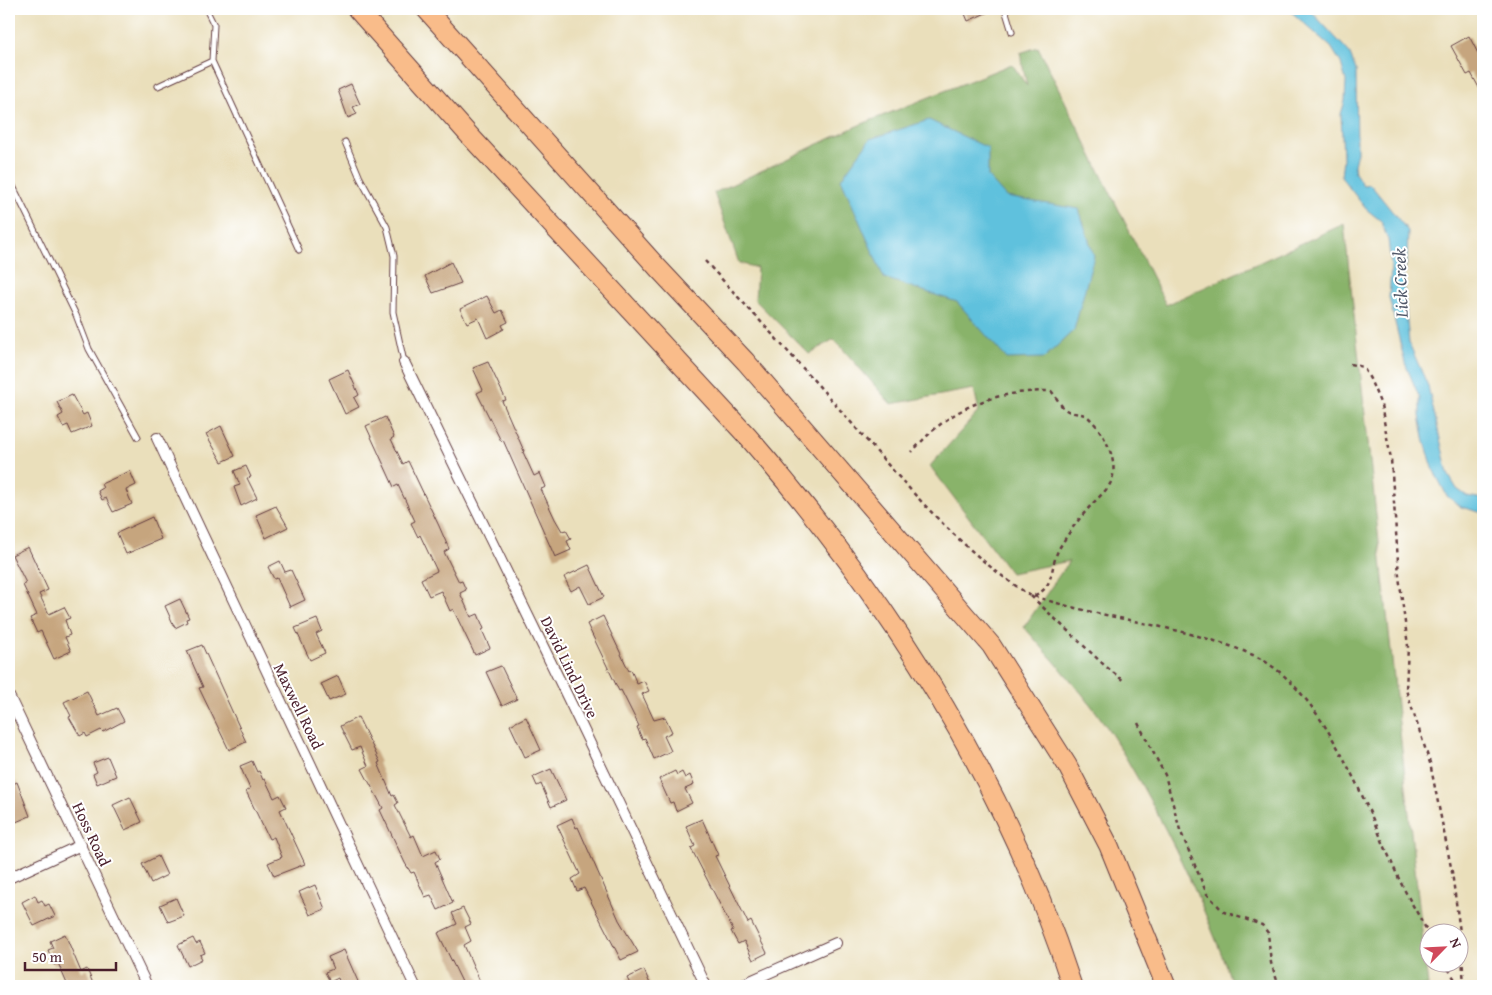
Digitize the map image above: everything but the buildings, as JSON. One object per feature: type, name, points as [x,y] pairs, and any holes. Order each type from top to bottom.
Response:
[{"type":"highway","points":[[357,9],[469,135],[748,438],[787,482],[862,578],[930,683],[990,792],[1041,903],[1072,986]]},
{"type":"highway","points":[[426,9],[752,370],[992,645],[1067,765],[1109,846],[1166,986]]},
{"type":"street","name":"David Lind Drive","points":[[404,362],[706,986]]},
{"type":"street","name":"Maxwell Road","points":[[157,438],[415,986]]},
{"type":"street","name":"Hoss Road","points":[[9,696],[147,986]]},
{"type":"street","points":[[9,878],[81,845]]},
{"type":"street","points":[[739,986],[836,943]]},
{"type":"lane","points":[[206,9],[214,25],[212,61],[299,250]]},
{"type":"lane","points":[[1005,9],[1012,32]]},
{"type":"lane","points":[[158,86],[212,61]]},
{"type":"lane","points":[[345,142],[360,178],[388,228],[394,256],[393,312],[404,362]]},
{"type":"lane","points":[[9,178],[76,315],[90,349],[138,437]]},
{"type":"path","points":[[705,261],[893,470],[952,532],[999,576],[1032,596],[1104,665],[1125,682]]},
{"type":"path","points":[[1350,364],[1363,368],[1370,379],[1380,405],[1391,459],[1399,576],[1408,646],[1406,690],[1430,763],[1452,872],[1464,986]]},
{"type":"path","points":[[912,452],[923,439],[960,409],[972,403],[1015,392],[1050,391],[1063,408],[1088,417],[1107,443],[1113,470],[1111,482],[1059,548],[1046,589],[1032,596]]},
{"type":"path","points":[[1032,596],[1062,606],[1212,640],[1253,656],[1272,666],[1314,709],[1326,728],[1342,756],[1400,882],[1422,922]]},
{"type":"path","points":[[1138,723],[1165,775],[1180,830],[1207,894],[1224,912],[1262,925],[1268,934],[1271,963],[1279,986]]},
{"type":"path","points":[[1450,972],[1459,986]]},
{"type":"green space","points":[[1038,47],[1166,305],[1344,224],[1421,922],[1420,972],[1426,972],[1428,986],[1233,986],[1196,892],[1134,772],[1096,712],[1024,627],[1069,561],[1011,573],[930,466],[979,411],[974,389],[891,404],[834,339],[809,354],[755,300],[757,268],[739,263],[714,193],[857,126],[1012,64],[1027,86],[1020,53]]},
{"type":"water","name":"Lick Creek","points":[[1288,9],[1309,9],[1349,52],[1356,70],[1357,152],[1354,165],[1355,173],[1363,185],[1370,184],[1408,231],[1407,261],[1403,278],[1409,343],[1428,386],[1448,474],[1457,489],[1467,496],[1483,499],[1483,513],[1461,507],[1447,496],[1434,471],[1425,442],[1420,416],[1420,399],[1405,363],[1389,298],[1391,266],[1388,240],[1381,221],[1366,209],[1341,177],[1343,158],[1341,114],[1345,101],[1346,81],[1341,63],[1331,47]]},
{"type":"water","points":[[929,120],[988,148],[988,177],[1006,197],[1079,209],[1094,256],[1074,330],[1044,358],[1007,359],[957,302],[884,278],[841,179],[870,139]]}]
